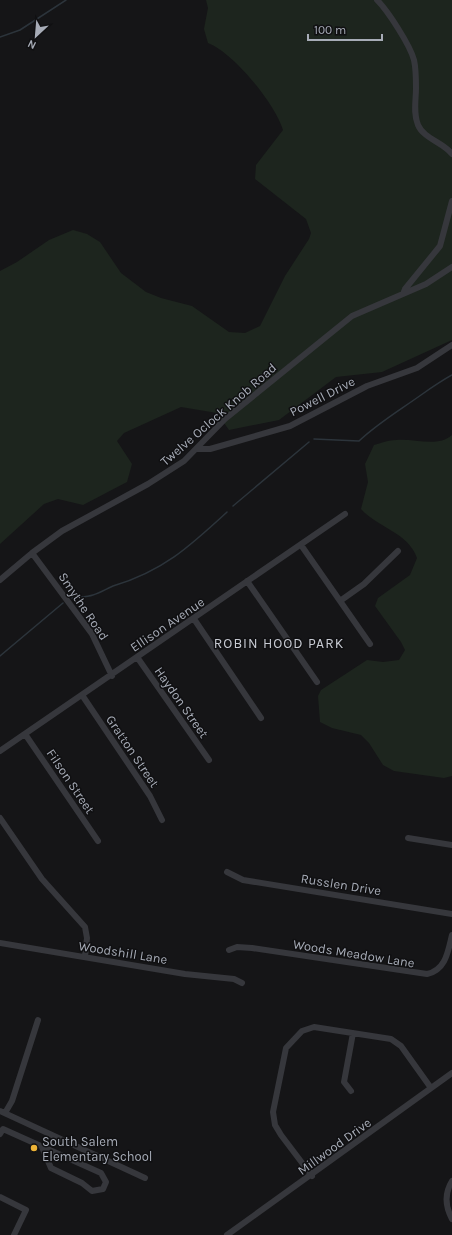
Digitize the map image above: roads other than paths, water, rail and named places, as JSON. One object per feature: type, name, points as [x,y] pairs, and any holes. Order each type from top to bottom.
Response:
[{"type":"street","points":[[377,0],[387,12],[414,61],[415,114],[418,125],[425,134],[445,147],[452,154]]},
{"type":"street","points":[[403,294],[405,289],[440,246],[452,201]]},
{"type":"street","name":"Twelve Oclock Knob Road","points":[[0,580],[32,552],[62,531],[118,501],[174,468],[196,449],[225,419],[352,316],[432,280],[452,266]]},
{"type":"street","name":"Powell Drive","points":[[196,449],[210,449],[290,426],[367,386],[417,368],[452,345]]},
{"type":"street","name":"Ellison Avenue","points":[[0,751],[112,676],[137,657],[345,514]]},
{"type":"street","points":[[302,545],[370,644]]},
{"type":"street","points":[[340,600],[364,584],[398,551]]},
{"type":"street","name":"Smythe Road","points":[[32,552],[92,634],[112,676]]},
{"type":"street","points":[[247,581],[317,682]]},
{"type":"street","points":[[194,619],[261,718]]},
{"type":"street","name":"Haydon Street","points":[[137,657],[209,760]]},
{"type":"street","name":"Gratton Street","points":[[82,696],[150,796],[162,820]]},
{"type":"street","name":"Filson Street","points":[[25,734],[98,841]]},
{"type":"street","points":[[0,818],[42,878],[82,922],[87,933],[85,957]]},
{"type":"street","points":[[408,838],[452,845]]},
{"type":"street","name":"Russlen Drive","points":[[227,872],[243,880],[452,914]]},
{"type":"street","name":"Woods Meadow Lane","points":[[229,950],[237,947],[252,948],[418,974],[427,974],[437,970],[446,959],[452,936]]},
{"type":"street","name":"Woodshill Lane","points":[[0,942],[185,974],[234,979],[242,983]]},
{"type":"street","points":[[38,1020],[12,1101],[2,1112],[145,1178]]},
{"type":"street","points":[[312,1176],[275,1125],[272,1112],[286,1048],[302,1031],[314,1027],[391,1039],[401,1046],[431,1088]]},
{"type":"street","points":[[350,1091],[344,1082],[353,1033]]},
{"type":"street","name":"Millwood Drive","points":[[227,1235],[312,1176],[452,1073]]},
{"type":"street","points":[[0,1134],[3,1129],[101,1173],[106,1182],[103,1189],[92,1191],[82,1183],[51,1168],[42,1147]]},
{"type":"street","points":[[452,1181],[447,1189],[446,1199],[447,1209],[452,1219]]},
{"type":"street","points":[[0,1197],[26,1210],[14,1235]]},
{"type":"waterway","points":[[0,37],[20,30],[66,0]]},
{"type":"waterway","points":[[314,439],[359,441],[389,417],[452,375]]},
{"type":"waterway","points":[[233,506],[309,442]]},
{"type":"waterway","points":[[72,598],[96,594],[147,573],[187,547],[227,512]]},
{"type":"waterway","points":[[0,656],[63,603]]},
{"type":"place","name":"South Salem Elementary School","points":[[34,1148]]},
{"type":"district","name":"ROBIN HOOD PARK","points":[[279,643]]}]
